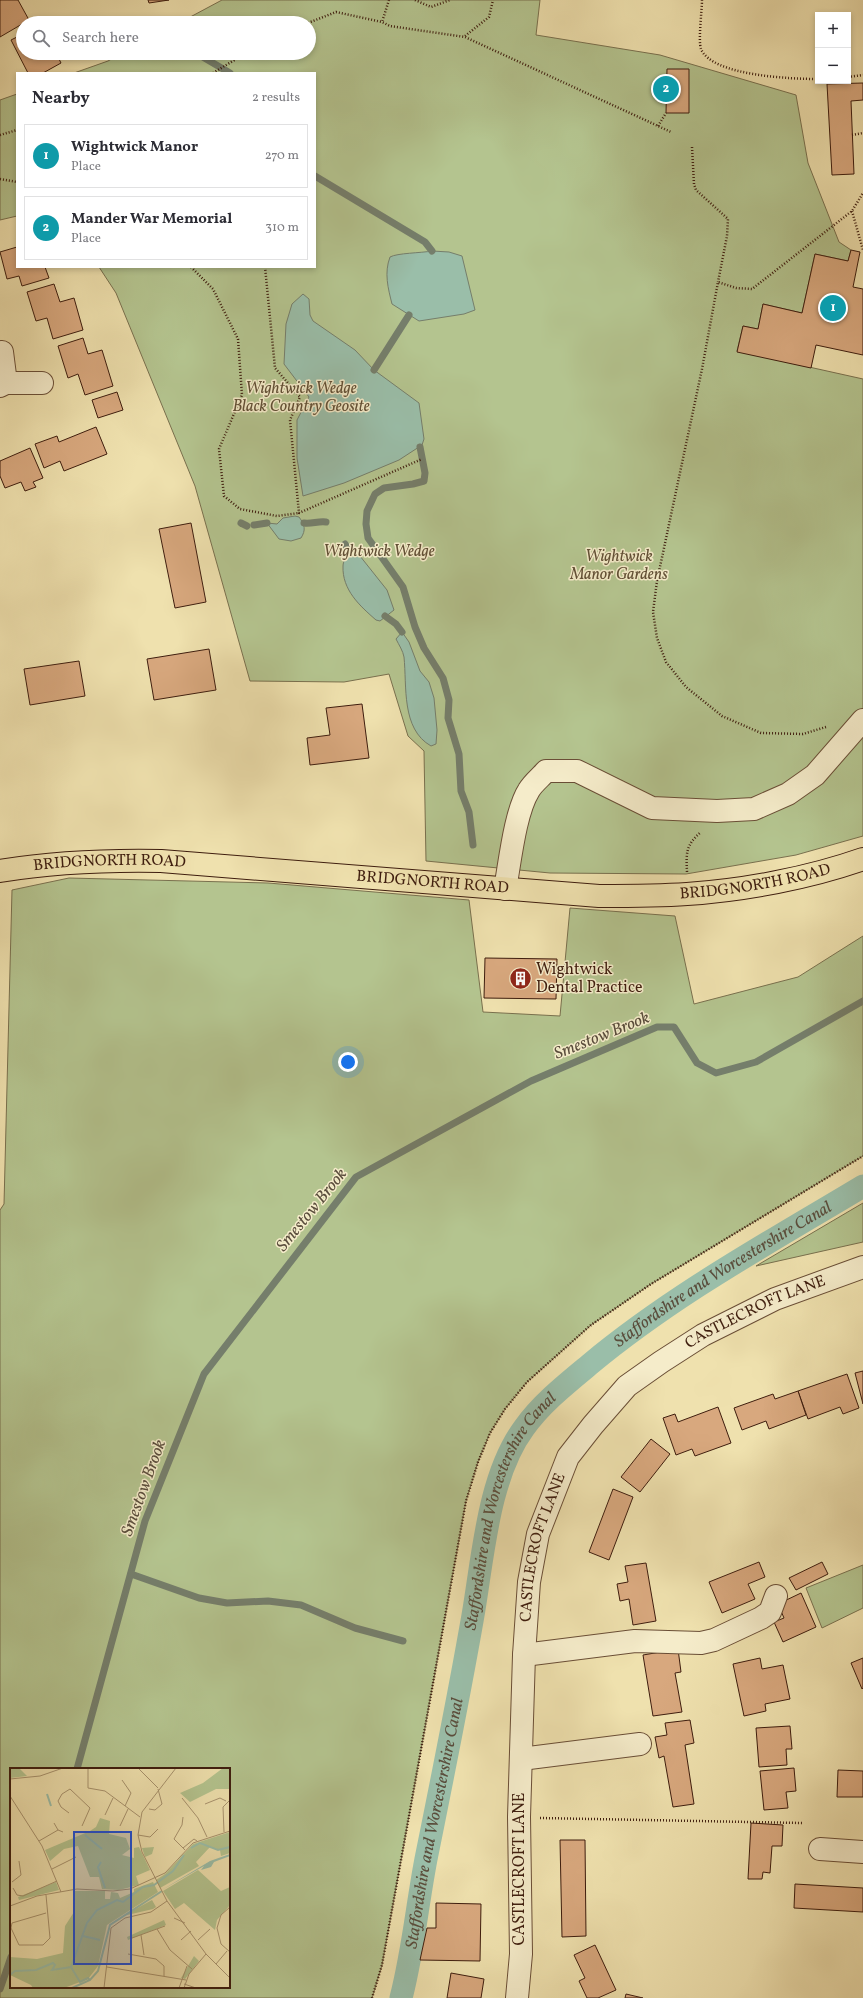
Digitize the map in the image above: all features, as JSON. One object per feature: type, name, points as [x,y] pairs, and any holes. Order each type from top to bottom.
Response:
[{"type":"highway","name":"BRIDGNORTH ROAD","points":[[0,871],[47,864],[98,860],[161,861],[599,896],[688,894],[740,888],[805,875],[863,859]]},
{"type":"street","points":[[2,352],[3,384],[42,383]]},
{"type":"street","points":[[505,889],[514,836],[520,814],[529,790],[546,771],[577,771],[652,808],[717,811],[754,809],[788,794],[815,775],[863,720]]},
{"type":"street","name":"CASTLECROFT LANE","points":[[517,1998],[521,1954],[519,1817],[524,1656],[529,1582],[538,1534],[568,1457],[592,1425],[627,1386],[703,1335],[775,1299],[863,1266]]},
{"type":"street","points":[[524,1656],[635,1641],[701,1642],[714,1640],[761,1618],[770,1612],[776,1596]]},
{"type":"street","points":[[521,1759],[640,1744]]},
{"type":"street","points":[[820,1849],[863,1852]]},
{"type":"path","points":[[382,22],[389,0]]},
{"type":"path","points":[[416,0],[431,7],[450,0]]},
{"type":"path","points":[[465,36],[474,31],[489,17],[493,0]]},
{"type":"path","points":[[702,0],[701,48],[708,59],[733,70],[800,79],[815,79]]},
{"type":"path","points":[[316,20],[336,12],[382,22],[390,26],[465,36],[671,132]]},
{"type":"path","points":[[215,72],[235,60]]},
{"type":"path","points":[[851,76],[863,75]]},
{"type":"path","points":[[658,126],[666,113]]},
{"type":"path","points":[[0,135],[16,130]]},
{"type":"path","points":[[852,135],[863,133]]},
{"type":"path","points":[[692,147],[694,184],[696,190],[728,219],[727,236],[702,369],[657,581],[653,612],[657,638],[666,662],[686,687],[722,716],[761,733],[803,734],[833,725]]},
{"type":"path","points":[[0,179],[16,182]]},
{"type":"path","points":[[718,282],[736,288],[752,289],[852,211],[863,192]]},
{"type":"path","points":[[852,211],[863,250]]},
{"type":"path","points":[[192,268],[213,289],[238,339],[242,396],[219,449],[224,496],[240,509],[277,516],[299,513],[422,459]]},
{"type":"path","points":[[265,268],[275,368],[300,397],[290,420],[299,513]]},
{"type":"path","points":[[519,1817],[802,1823]]},
{"type":"green space","name":"Wightwick Manor Gardens","points":[[222,0],[540,0],[536,35],[660,55],[796,95],[808,163],[839,242],[851,250],[848,261],[815,254],[802,313],[763,304],[758,329],[743,326],[737,351],[863,379],[863,836],[796,855],[686,874],[550,873],[426,861],[424,751],[408,736],[389,674],[344,682],[250,681],[195,486],[116,293],[100,268],[316,268],[316,72],[77,72],[110,60],[316,60],[316,16],[192,16]]},
{"type":"green space","points":[[16,94],[16,216],[0,220],[0,100]]},
{"type":"green space","points":[[69,878],[268,883],[469,900],[483,1012],[560,1016],[570,908],[675,916],[694,1004],[798,977],[863,936],[863,1156],[651,1284],[591,1325],[527,1382],[505,1409],[490,1433],[478,1462],[466,1501],[382,1965],[372,1998],[0,1998],[0,1210],[4,1204],[12,890]]},
{"type":"green space","points":[[863,1203],[863,1242],[756,1266]]},
{"type":"green space","points":[[863,1565],[863,1608],[822,1628],[806,1588]]},
{"type":"shaded area","points":[[432,251],[449,252],[462,256],[475,310],[464,314],[419,321],[392,304],[387,275],[390,257]]},
{"type":"shaded area","points":[[303,294],[309,299],[310,315],[313,321],[355,350],[374,370],[419,403],[424,439],[422,445],[399,460],[344,483],[303,496],[297,458],[297,420],[309,397],[284,364],[286,324],[292,304]]},
{"type":"shaded area","points":[[295,516],[299,517],[304,525],[304,532],[301,538],[291,541],[279,539],[267,523],[277,524],[283,518]]},
{"type":"shaded area","points":[[349,551],[356,551],[387,590],[394,610],[380,621],[376,620],[358,603],[345,583],[343,564]]},
{"type":"shaded area","points":[[402,632],[409,642],[420,671],[429,682],[434,698],[437,730],[436,744],[431,746],[421,738],[410,718],[407,706],[404,657],[396,639]]},
{"type":"building","points":[[0,0],[18,0],[27,16],[16,16],[16,28],[0,37]]},
{"type":"building","points":[[148,0],[169,0],[149,3]]},
{"type":"building","points":[[16,38],[16,50],[11,40]]},
{"type":"building","points":[[21,60],[60,60],[61,63],[45,72],[27,72]]},
{"type":"building","points":[[667,69],[689,69],[689,113],[666,113]]},
{"type":"building","points":[[863,83],[863,100],[851,101],[854,174],[832,175],[827,84]]},
{"type":"building","points":[[16,247],[16,268],[45,268],[49,278],[22,286],[19,276],[7,279],[0,252]]},
{"type":"building","points":[[851,250],[860,252],[853,287],[863,289],[863,355],[816,345],[811,368],[737,352],[743,326],[758,329],[763,304],[802,313],[815,254],[848,261]]},
{"type":"building","points":[[54,284],[60,302],[74,298],[83,330],[53,339],[47,318],[36,321],[27,292]]},
{"type":"building","points":[[83,338],[88,354],[102,350],[113,386],[85,395],[78,374],[68,378],[58,346]]},
{"type":"building","points":[[117,392],[123,410],[98,418],[92,400]]},
{"type":"building","points":[[96,427],[107,454],[64,471],[60,461],[44,468],[35,444],[57,436],[59,442]]},
{"type":"building","points":[[30,448],[43,478],[33,482],[36,487],[25,491],[21,482],[5,488],[0,476],[0,461]]},
{"type":"building","points":[[191,523],[206,602],[175,608],[159,529]]},
{"type":"building","points":[[209,649],[216,690],[154,700],[147,659]]},
{"type":"building","points":[[79,661],[85,696],[30,705],[24,669]]},
{"type":"building","points":[[362,704],[369,758],[310,765],[307,738],[330,735],[326,708]]},
{"type":"building","name":"Wightwick Dental Practice","points":[[485,958],[557,959],[556,999],[484,998]]},
{"type":"building","points":[[863,1371],[863,1404],[855,1373]]},
{"type":"building","points":[[847,1374],[859,1408],[843,1414],[840,1407],[808,1419],[798,1391]]},
{"type":"building","points":[[798,1391],[806,1415],[769,1429],[766,1421],[742,1430],[734,1408],[773,1394],[775,1399]]},
{"type":"building","points":[[718,1407],[731,1443],[695,1456],[692,1449],[676,1455],[663,1418],[675,1414],[678,1422]]},
{"type":"building","points":[[651,1439],[670,1454],[640,1492],[621,1477]]},
{"type":"building","points":[[613,1489],[633,1497],[609,1560],[589,1552]]},
{"type":"building","points":[[759,1562],[765,1577],[748,1584],[755,1599],[722,1613],[709,1582]]},
{"type":"building","points":[[822,1562],[828,1574],[796,1590],[789,1578]]},
{"type":"building","points":[[646,1563],[656,1621],[633,1625],[629,1599],[620,1601],[617,1584],[628,1582],[625,1566]]},
{"type":"building","points":[[801,1593],[816,1627],[783,1642],[774,1622],[784,1618],[778,1604]]},
{"type":"building","points":[[678,1649],[681,1672],[675,1673],[682,1712],[653,1716],[643,1655]]},
{"type":"building","points":[[760,1658],[762,1669],[783,1665],[790,1699],[765,1704],[766,1711],[744,1716],[733,1664]]},
{"type":"building","points":[[863,1658],[863,1688],[862,1689],[851,1663]]},
{"type":"building","points":[[690,1720],[694,1743],[685,1745],[694,1804],[673,1807],[664,1756],[659,1758],[655,1737],[667,1735],[665,1723]]},
{"type":"building","points":[[790,1726],[792,1749],[786,1749],[787,1765],[759,1767],[756,1728]]},
{"type":"building","points":[[794,1768],[796,1791],[786,1792],[788,1808],[764,1810],[760,1771]]},
{"type":"building","points":[[838,1770],[863,1771],[863,1797],[837,1797]]},
{"type":"building","points":[[751,1823],[783,1825],[782,1846],[772,1846],[770,1873],[763,1872],[762,1879],[748,1879]]},
{"type":"building","points":[[560,1840],[585,1840],[586,1936],[562,1937]]},
{"type":"building","points":[[795,1884],[863,1888],[863,1912],[794,1908]]},
{"type":"building","points":[[436,1903],[481,1904],[480,1961],[420,1960],[427,1928],[436,1928]]},
{"type":"building","points":[[595,1945],[616,1990],[598,1998],[587,1998],[579,1981],[585,1978],[574,1955]]},
{"type":"building","points":[[451,1973],[484,1979],[481,1998],[447,1998]]},
{"type":"building","points":[[626,1994],[643,1998],[625,1998]]},
{"type":"waterway","points":[[208,60],[228,72]]},
{"type":"waterway","points":[[316,177],[425,242],[432,251]]},
{"type":"waterway","points":[[374,370],[409,315]]},
{"type":"waterway","points":[[420,447],[425,473],[424,481],[384,488],[375,494],[367,511],[366,524],[368,538],[403,587],[415,627],[424,648],[443,678],[449,700],[448,718],[459,754],[461,791],[469,812],[473,845]]},
{"type":"waterway","points":[[304,523],[326,522]]},
{"type":"waterway","points":[[241,523],[247,526]]},
{"type":"waterway","points":[[254,525],[267,523]]},
{"type":"waterway","points":[[345,544],[349,551]]},
{"type":"waterway","points":[[385,616],[396,624],[402,632]]},
{"type":"waterway","name":"Smestow Brook","points":[[77,1768],[145,1521],[204,1374],[356,1177],[531,1081],[657,1027],[674,1027],[697,1063],[716,1073],[756,1062],[863,1001]]},
{"type":"waterway","name":"Staffordshire and Worcestershire Canal","points":[[401,1998],[409,1963],[426,1859],[467,1651],[488,1521],[494,1495],[512,1448],[531,1419],[554,1395],[589,1365],[654,1315],[723,1270],[863,1186]]},
{"type":"waterway","points":[[131,1574],[199,1598],[227,1603],[268,1601],[301,1605],[355,1628],[403,1641]]},
{"type":"waterway","name":"Smestow Brook","points":[[0,1989],[10,1960]]},
{"type":"place","name":"Mander War Memorial","points":[[666,89]]},
{"type":"place","name":"Wightwick Manor","points":[[833,308]]},
{"type":"place","name":"Wightwick Dental Practice","points":[[520,979]]},
{"type":"park label","name":"Wightwick Wedge Black Country Geosite","points":[[301,398]]},
{"type":"park label","name":"Wightwick Wedge","points":[[379,552]]}]
